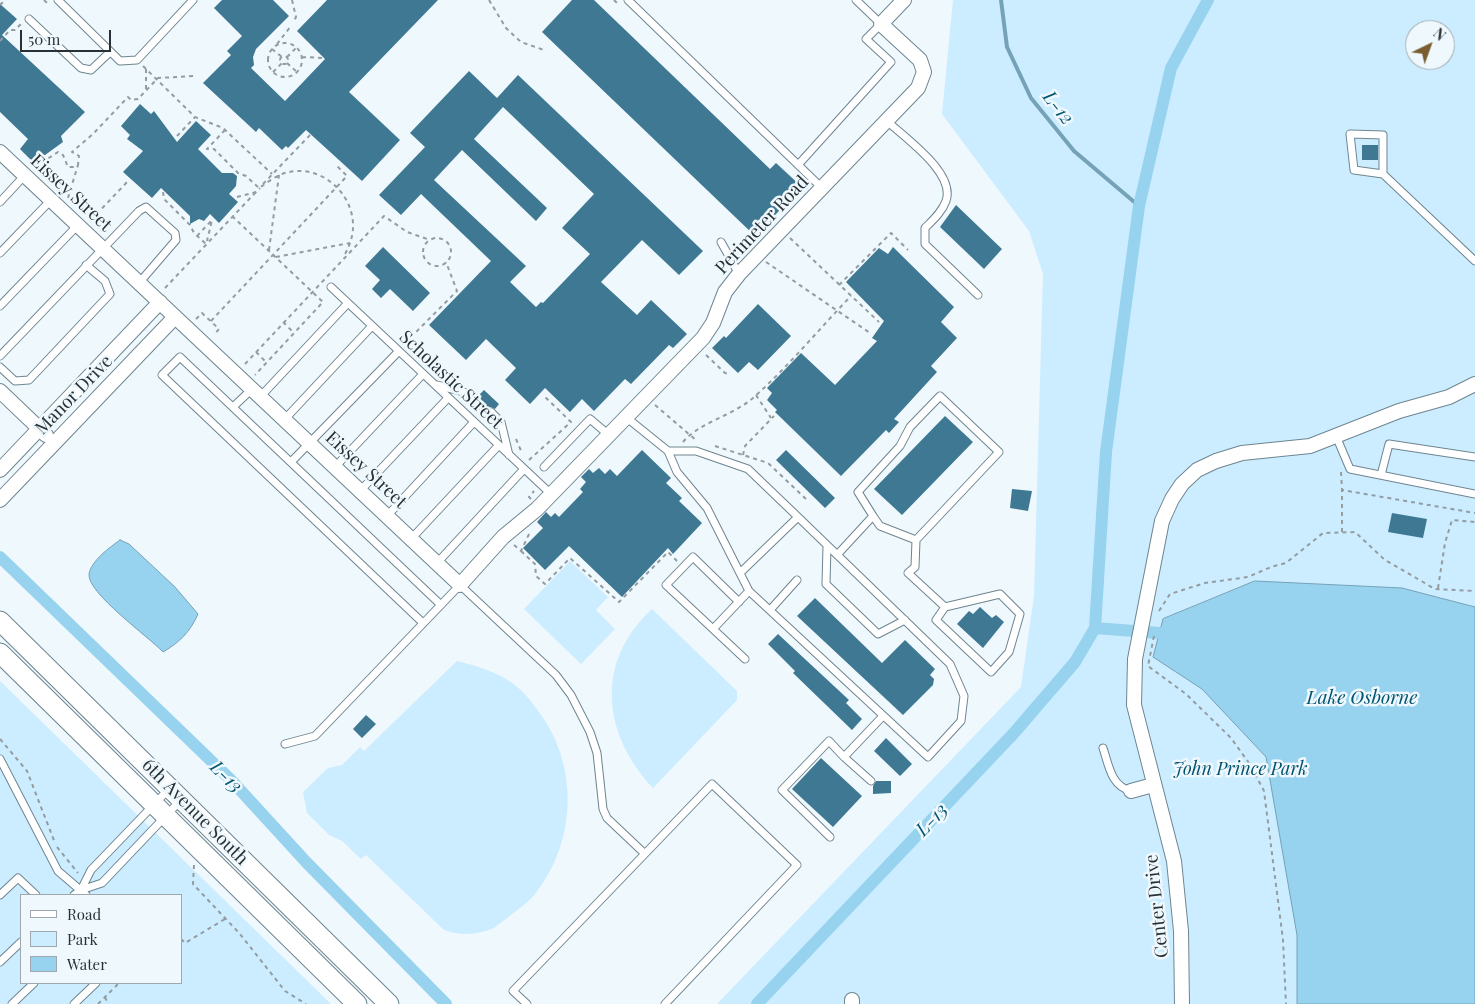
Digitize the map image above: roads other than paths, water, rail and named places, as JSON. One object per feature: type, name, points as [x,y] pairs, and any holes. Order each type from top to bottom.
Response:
[{"type":"street","points":[[881,24],[904,0]]},
{"type":"street","name":"Perimeter Road","points":[[460,585],[503,537],[551,494],[704,338],[713,323],[725,292],[739,274],[918,88],[924,72],[920,60],[881,24]]},
{"type":"street","name":"Eissey Street","points":[[0,152],[29,172],[51,200],[102,248],[139,282],[161,296],[175,316],[255,388],[284,420],[460,585]]},
{"type":"street","name":"Manor Drive","points":[[0,470],[40,429],[161,296]]},
{"type":"street","name":"Manor Drive","points":[[0,500],[175,316]]},
{"type":"street","name":"Center Drive","points":[[1182,1004],[1181,931],[1174,860],[1153,785],[1134,705],[1135,658],[1162,521],[1172,498],[1182,484],[1197,470],[1242,453],[1310,446],[1399,411],[1449,397],[1475,384]]},
{"type":"street","points":[[0,391],[54,443]]},
{"type":"street","name":"6th Avenue South","points":[[0,621],[389,1004]]},
{"type":"street","name":"6th Avenue South","points":[[0,653],[357,1004]]},
{"type":"street","points":[[1131,791],[1153,785]]},
{"type":"lane","points":[[58,0],[120,60],[137,60],[194,0]]},
{"type":"lane","points":[[628,0],[822,188]]},
{"type":"lane","points":[[798,165],[891,62],[866,39],[881,24],[857,0]]},
{"type":"lane","points":[[26,21],[81,68],[91,70],[110,52]]},
{"type":"lane","points":[[887,121],[943,176],[948,188],[947,200],[941,211],[925,228],[926,244],[978,295]]},
{"type":"lane","points":[[1383,174],[1383,135],[1350,134],[1354,170],[1383,174],[1475,262]]},
{"type":"lane","points":[[0,202],[29,172]]},
{"type":"lane","points":[[0,253],[51,200]]},
{"type":"lane","points":[[0,356],[102,248],[139,211],[146,207],[175,233],[176,240],[139,282]]},
{"type":"lane","points":[[0,306],[80,227]]},
{"type":"lane","points":[[721,242],[739,274]]},
{"type":"lane","points":[[0,367],[15,381],[29,380],[110,294],[105,281],[86,265]]},
{"type":"lane","name":"Scholastic Street","points":[[331,287],[551,494]]},
{"type":"lane","points":[[233,407],[348,303]]},
{"type":"lane","points":[[284,420],[372,326]]},
{"type":"lane","points":[[291,462],[399,351]]},
{"type":"lane","points":[[423,623],[162,376],[180,357],[441,605]]},
{"type":"lane","points":[[335,467],[424,374]]},
{"type":"lane","points":[[434,384],[472,394],[476,398]]},
{"type":"lane","points":[[916,540],[880,526],[858,492],[900,446],[910,427],[940,396],[998,452],[916,540],[915,567],[908,573],[945,607]]},
{"type":"lane","points":[[360,491],[448,398]]},
{"type":"lane","points":[[491,412],[501,422],[509,455]]},
{"type":"lane","points":[[627,418],[672,451],[696,451],[748,469],[950,664],[964,696],[961,721],[928,757],[750,591],[707,508],[677,472],[672,451]]},
{"type":"lane","points":[[544,467],[590,419],[609,436]]},
{"type":"lane","points":[[387,516],[474,422]]},
{"type":"lane","points":[[1336,436],[1350,469],[1475,494]]},
{"type":"lane","points":[[1381,475],[1389,444],[1475,457]]},
{"type":"lane","points":[[411,539],[498,445]]},
{"type":"lane","points":[[436,563],[524,469]]},
{"type":"lane","points":[[837,555],[872,516]]},
{"type":"lane","points":[[740,573],[798,517]]},
{"type":"lane","points":[[827,546],[826,584],[878,634],[905,620]]},
{"type":"lane","points":[[739,602],[693,557],[666,585],[745,659]]},
{"type":"lane","points":[[770,610],[797,580]]},
{"type":"lane","points":[[284,744],[315,736],[460,585]]},
{"type":"lane","name":"Eissey Street","points":[[460,585],[556,675],[571,695],[590,732],[596,753],[603,809],[607,818],[644,853]]},
{"type":"lane","points":[[713,629],[750,591]]},
{"type":"lane","points":[[1000,594],[1020,614],[1009,652],[991,672],[936,620],[945,607],[1000,594]]},
{"type":"lane","points":[[844,757],[883,716]]},
{"type":"lane","points":[[830,837],[782,790],[830,741],[844,757],[871,781]]},
{"type":"lane","points":[[1104,748],[1113,779],[1123,789],[1131,791]]},
{"type":"lane","points":[[0,759],[58,870],[84,892]]},
{"type":"lane","points":[[527,1004],[513,991],[712,784],[797,866],[665,1004]]},
{"type":"lane","points":[[84,892],[91,870],[176,794]]},
{"type":"lane","points":[[84,892],[102,883],[160,810],[176,794]]},
{"type":"lane","points":[[0,895],[18,878],[35,894]]},
{"type":"lane","points":[[0,960],[20,943]]},
{"type":"lane","points":[[12,1004],[33,984]]},
{"type":"lane","points":[[74,1004],[95,984]]},
{"type":"water","points":[[120,540],[129,544],[175,587],[198,614],[184,636],[163,652],[108,603],[91,582],[89,574],[93,564]]},
{"type":"water","name":"Lake Osborne","points":[[1255,581],[1402,588],[1475,607],[1475,1004],[1297,1004],[1297,935],[1266,757],[1202,689],[1153,657],[1163,619]]},
{"type":"waterway","name":"L-12","points":[[1001,0],[1007,47],[1031,98],[1074,151],[1139,206]]},
{"type":"waterway","points":[[757,1004],[1014,733],[1075,662],[1095,628],[1106,452],[1139,206],[1171,68],[1208,0]]},
{"type":"waterway","name":"L-13","points":[[0,557],[231,780],[307,863],[446,1004]]},
{"type":"waterway","points":[[1095,628],[1159,633]]},
{"type":"park label","name":"John Prince Park","points":[[1240,769]]}]
